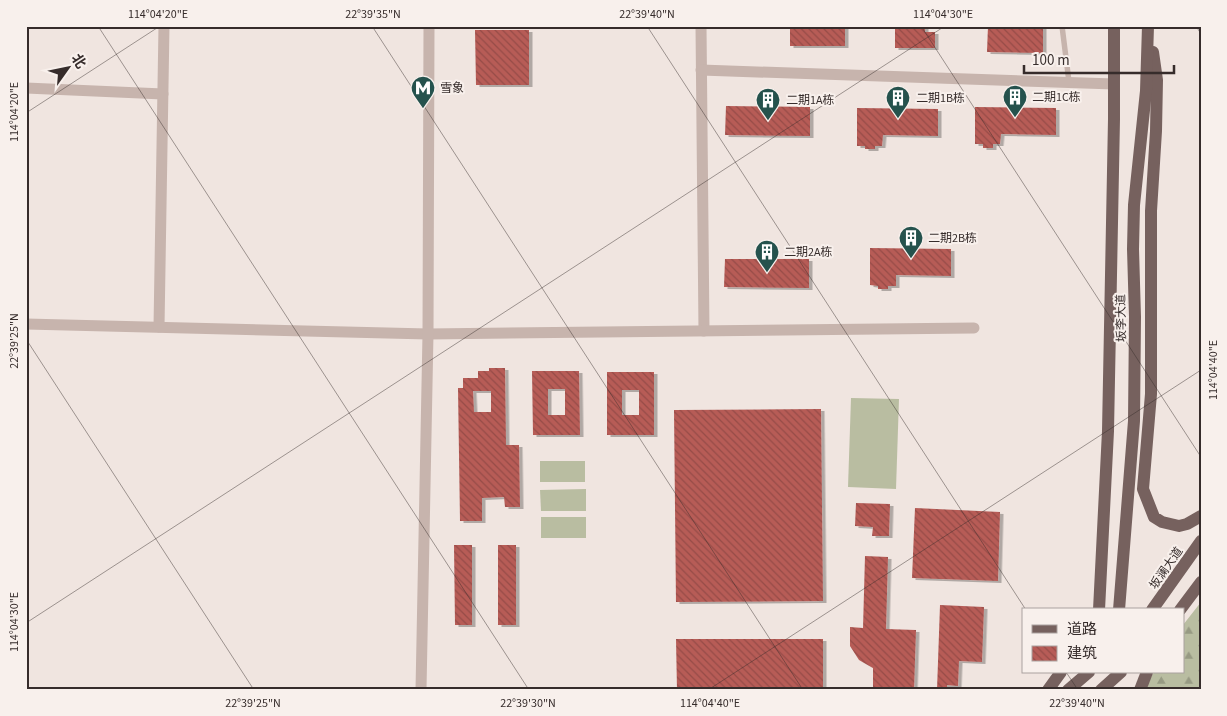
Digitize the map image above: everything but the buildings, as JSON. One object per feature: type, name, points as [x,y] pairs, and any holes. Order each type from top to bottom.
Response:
[{"type":"main road","name":"坂李大道","points":[[1099,608],[1108,431],[1114,26]]},
{"type":"main road","name":"坂李大道","points":[[1120,608],[1134,421],[1134,205],[1146,91],[1148,29]]},
{"type":"main road","points":[[1148,29],[1157,80],[1151,211],[1151,394],[1143,490],[1154,517],[1162,522],[1179,526],[1201,516]]},
{"type":"main road","name":"坂澜大道","points":[[1153,608],[1201,541]]},
{"type":"main road","points":[[1090,608],[1100,576]]},
{"type":"main road","points":[[1182,608],[1197,586]]},
{"type":"main road","points":[[1048,690],[1060,674]]},
{"type":"main road","points":[[1068,690],[1088,674]]},
{"type":"main road","points":[[1097,674],[1099,690],[1117,678]]},
{"type":"main road","points":[[1140,690],[1146,674]]},
{"type":"street","points":[[159,326],[164,26]]},
{"type":"street","points":[[421,690],[428,334],[429,26]]},
{"type":"street","points":[[701,26],[704,331]]},
{"type":"street","points":[[701,70],[1114,84]]},
{"type":"street","points":[[26,88],[163,94]]},
{"type":"street","points":[[26,324],[428,334],[974,328]]},
{"type":"lane","points":[[1062,26],[1069,82]]},
{"type":"green space","points":[[851,398],[899,399],[896,489],[848,487]]},
{"type":"green space","points":[[540,461],[585,461],[585,482],[540,482]]},
{"type":"green space","points":[[586,489],[586,511],[541,511],[540,490]]},
{"type":"green space","points":[[541,517],[586,517],[586,538],[541,538]]},
{"type":"green space","points":[[1201,602],[1201,690],[1147,690],[1148,682],[1153,674],[1184,674],[1184,624]]},
{"type":"place","name":"雪象","points":[[423,109]]},
{"type":"place","name":"二期1C栋","points":[[1015,118]]},
{"type":"place","name":"二期1B栋","points":[[898,119]]},
{"type":"place","name":"二期1A栋","points":[[768,121]]},
{"type":"place","name":"二期2B栋","points":[[911,259]]},
{"type":"place","name":"二期2A栋","points":[[767,273]]}]
